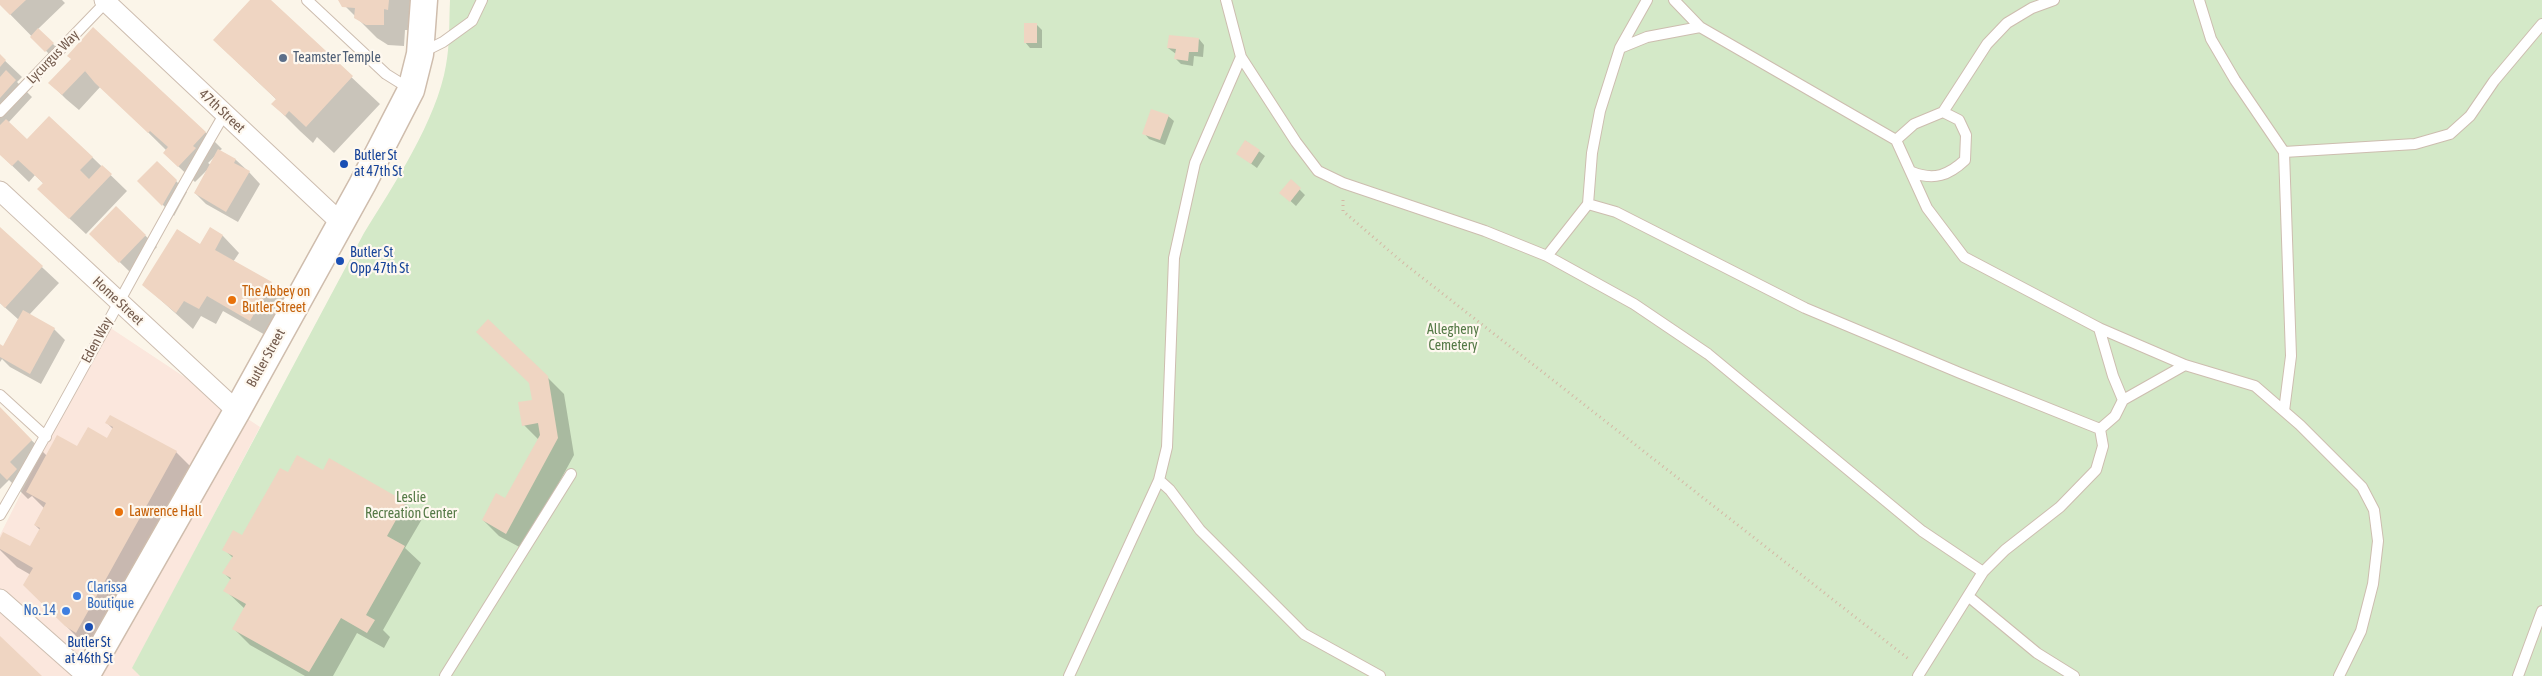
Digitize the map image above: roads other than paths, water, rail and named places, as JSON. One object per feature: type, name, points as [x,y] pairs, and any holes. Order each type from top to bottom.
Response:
[{"type":"main road","name":"Butler Street","points":[[87,676],[237,411],[411,90],[420,54],[424,0]]},
{"type":"street","name":"47th Street","points":[[105,1],[340,222]]},
{"type":"street","name":"Home Street","points":[[0,191],[237,411]]},
{"type":"street","points":[[0,599],[87,676]]},
{"type":"lane","points":[[307,0],[386,74],[411,90]]},
{"type":"lane","points":[[420,54],[443,42],[472,21],[482,0]]},
{"type":"lane","points":[[1226,0],[1241,57],[1296,142],[1318,171],[1343,183],[1485,231],[1547,256],[1634,304],[1708,354],[1922,531],[1983,572]]},
{"type":"lane","points":[[1547,256],[1588,204],[1592,153],[1600,111],[1620,48],[1647,0]]},
{"type":"lane","points":[[1674,0],[1700,27],[1896,140],[1927,208],[1964,257],[2099,328],[2186,365],[2255,386],[2284,411],[2362,487],[2374,510],[2378,541],[2373,584],[2361,631],[2339,676]]},
{"type":"lane","points":[[1896,140],[1914,124],[1943,112],[1987,44],[2007,23],[2032,8],[2054,0]]},
{"type":"lane","points":[[2199,0],[2211,39],[2235,80],[2284,152],[2291,356],[2284,411]]},
{"type":"lane","name":"Lycurgus Way","points":[[0,112],[105,1]]},
{"type":"lane","points":[[2284,152],[2415,144],[2450,134],[2470,116],[2494,81],[2542,24]]},
{"type":"lane","points":[[1620,48],[1647,38],[1700,27]]},
{"type":"lane","points":[[1069,676],[1159,480],[1167,447],[1174,258],[1195,163],[1241,57]]},
{"type":"lane","points":[[1912,172],[1923,177],[1937,177],[1951,172],[1965,160],[1966,135],[1959,120],[1943,112]]},
{"type":"lane","name":"Eden Way","points":[[0,515],[46,437],[118,301],[225,113]]},
{"type":"lane","points":[[1588,204],[1616,212],[1805,308],[2100,429]]},
{"type":"lane","points":[[2099,328],[2113,376],[2123,400]]},
{"type":"lane","points":[[2100,429],[2116,416],[2123,400],[2186,365]]},
{"type":"lane","points":[[0,395],[46,437]]},
{"type":"lane","points":[[1918,676],[1983,572],[2004,550],[2060,507],[2096,470],[2103,446],[2100,429]]},
{"type":"lane","points":[[445,676],[571,474]]},
{"type":"lane","points":[[1159,480],[1170,490],[1200,530],[1304,634],[1380,676]]},
{"type":"lane","points":[[1968,596],[2037,653],[2074,676]]},
{"type":"lane","points":[[2518,676],[2542,611]]},
{"type":"place","name":"Teamster Temple","points":[[283,58]]},
{"type":"place","name":"Butler St at 47th St","points":[[344,164]]},
{"type":"place","name":"Butler St Opp 47th St","points":[[340,261]]},
{"type":"place","name":"The Abbey on Butler Street","points":[[232,300]]},
{"type":"place","name":"Lawrence Hall","points":[[119,512]]},
{"type":"place","name":"Clarissa Boutique","points":[[77,596]]},
{"type":"place","name":"No. 14","points":[[66,611]]},
{"type":"place","name":"Butler St at 46th St","points":[[89,627]]},
{"type":"park label","name":"Allegheny Cemetery","points":[[1453,338]]},
{"type":"park label","name":"Leslie Recreation Center","points":[[411,506]]}]
